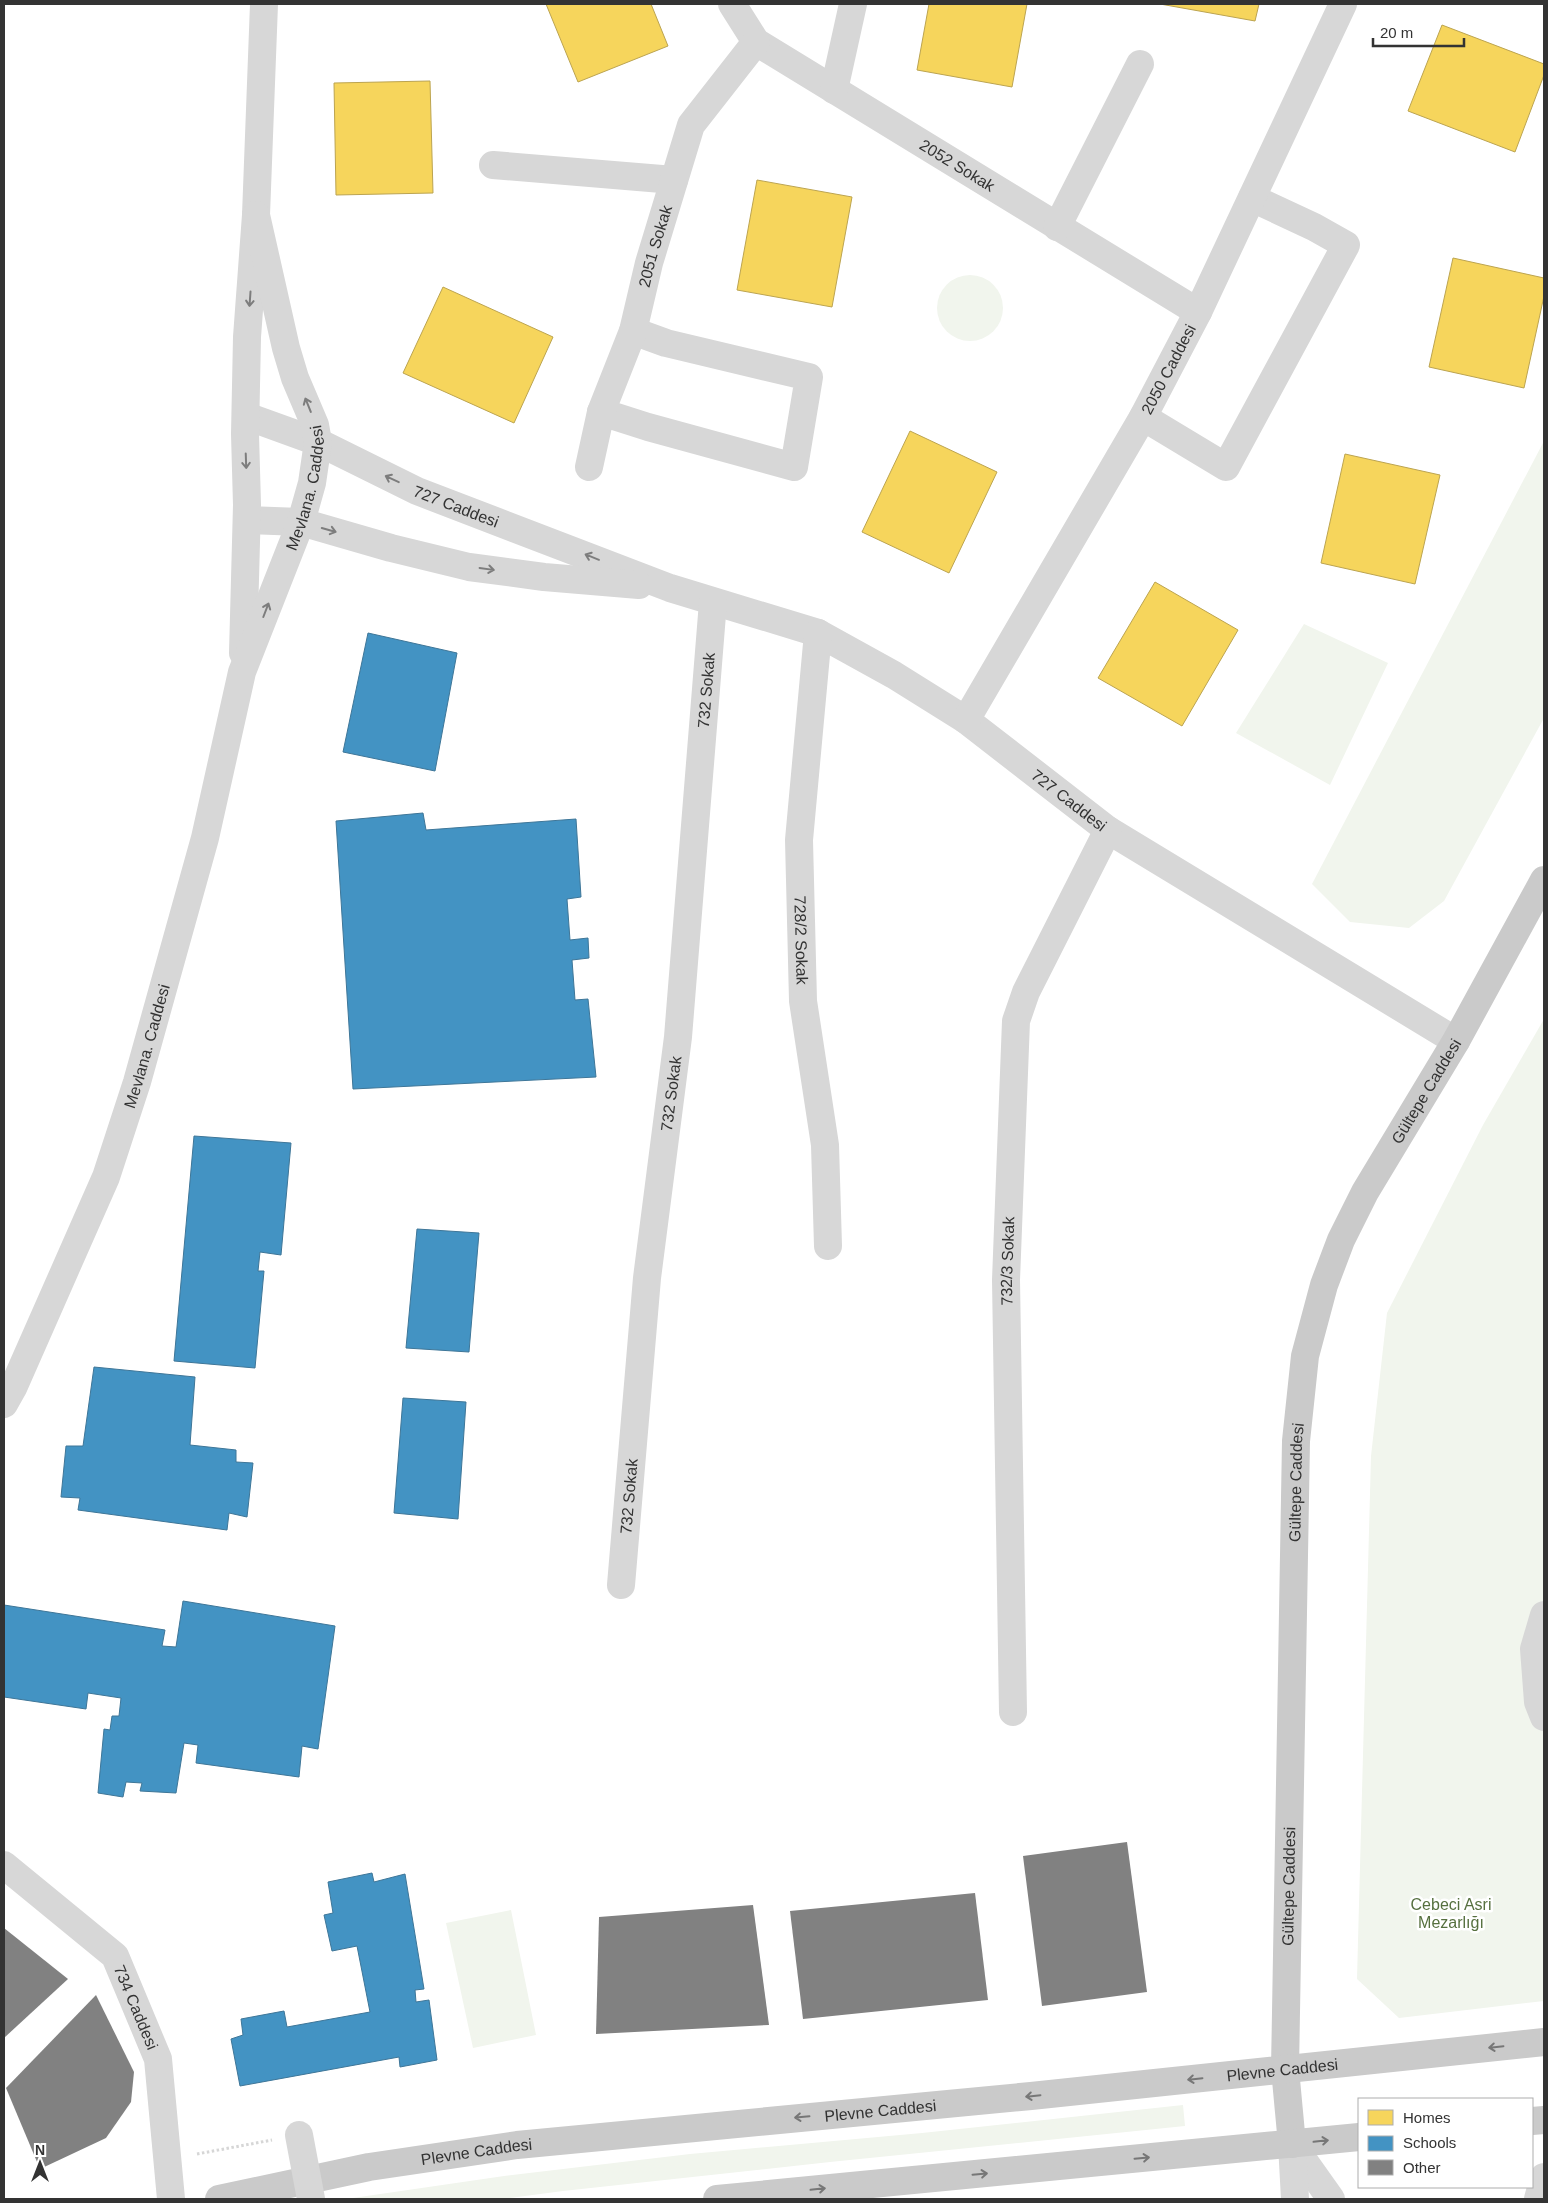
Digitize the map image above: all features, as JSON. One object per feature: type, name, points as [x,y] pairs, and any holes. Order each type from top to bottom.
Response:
[{"type":"main road","name":"Gültepe Caddesi","points":[[1292,2144],[1285,2069],[1296,1441],[1305,1356],[1324,1285],[1341,1240],[1365,1192],[1456,1041],[1544,880]]},
{"type":"main road","name":"Plevne Caddesi","points":[[219,2199],[369,2167],[517,2146],[1031,2096],[1544,2042]]},
{"type":"main road","points":[[717,2199],[1358,2137]]},
{"type":"street","name":"Mevlana. Caddesi","points":[[242,672],[247,520],[247,337],[256,216],[264,4]]},
{"type":"street","name":"2052 Sokak","points":[[732,4],[756,42],[1198,312]]},
{"type":"street","points":[[834,90],[853,4]]},
{"type":"street","name":"2050 Caddesi","points":[[966,720],[1143,417],[1198,312],[1343,4]]},
{"type":"street","name":"2051 Sokak","points":[[589,467],[601,412],[633,331],[649,263],[691,126],[756,42]]},
{"type":"street","points":[[1057,227],[1140,64]]},
{"type":"street","points":[[493,165],[674,180]]},
{"type":"street","points":[[1143,417],[1226,467],[1346,245],[1252,198]]},
{"type":"street","name":"Mevlana. Caddesi","points":[[4,1404],[13,1388],[106,1177],[134,1091],[205,838],[242,672],[301,522],[312,483],[318,442],[315,425],[295,378],[286,348],[256,216]]},
{"type":"street","points":[[601,412],[648,427],[794,467],[809,377],[666,343],[633,331]]},
{"type":"street","name":"727 Caddesi","points":[[246,416],[318,442],[418,490],[670,588],[818,633],[894,675],[966,720],[1108,830],[1456,1041]]},
{"type":"street","name":"727 Caddesi","points":[[247,520],[301,522],[391,548],[469,567],[544,578],[670,588]]},
{"type":"street","name":"732 Sokak","points":[[621,1585],[647,1278],[678,1037],[713,602]]},
{"type":"street","name":"728/2 Sokak","points":[[818,633],[799,840],[803,1002],[825,1145],[828,1246]]},
{"type":"street","name":"732/3 Sokak","points":[[1013,1712],[1006,1280],[1016,1021],[1026,992],[1108,830]]},
{"type":"street","points":[[1544,1615],[1534,1649],[1538,1702],[1544,1717]]},
{"type":"street","name":"734 Caddesi","points":[[4,1865],[115,1956],[158,2059],[171,2199]]},
{"type":"street","points":[[299,2135],[311,2199]]},
{"type":"street","points":[[1292,2144],[1295,2199]]},
{"type":"street","points":[[1292,2144],[1331,2199]]},
{"type":"street","points":[[1538,2199],[1544,2177]]},
{"type":"path","points":[[167,2160],[258,2142]]},
{"type":"green space","points":[[970,275],[982,278],[993,285],[1000,296],[1003,308],[1000,320],[993,331],[982,338],[970,341],[958,338],[947,331],[940,320],[937,308],[940,296],[947,285],[958,278]]},
{"type":"green space","points":[[1544,441],[1544,718],[1444,901],[1409,928],[1350,922],[1312,884]]},
{"type":"green space","points":[[1304,624],[1388,663],[1330,785],[1236,733]]},
{"type":"green space","name":"Cebeci Asri Mezarlığı","points":[[1544,1019],[1544,2001],[1399,2018],[1357,1979],[1371,1456],[1387,1313],[1483,1125]]},
{"type":"green space","points":[[511,1910],[536,2035],[473,2048],[446,1923]]},
{"type":"green space","points":[[1183,2105],[1185,2126],[830,2162],[502,2199],[346,2199],[504,2176],[690,2154],[922,2133]]},
{"type":"building: Homes","points":[[546,4],[651,4],[668,46],[578,82]]},
{"type":"building: Homes","points":[[929,4],[1027,4],[1012,87],[917,70]]},
{"type":"building: Homes","points":[[1160,4],[1259,4],[1255,21]]},
{"type":"building: Homes","points":[[1442,25],[1544,64],[1544,75],[1515,152],[1408,111]]},
{"type":"building: Homes","points":[[430,81],[433,193],[336,195],[334,83]]},
{"type":"building: Homes","points":[[757,180],[852,197],[832,307],[737,290]]},
{"type":"building: Homes","points":[[1453,258],[1544,278],[1544,296],[1524,388],[1429,367]]},
{"type":"building: Homes","points":[[443,287],[553,337],[514,423],[403,373]]},
{"type":"building: Homes","points":[[910,431],[997,472],[949,573],[862,532]]},
{"type":"building: Homes","points":[[1345,454],[1440,475],[1415,584],[1321,563]]},
{"type":"building: Homes","points":[[1155,582],[1238,630],[1182,726],[1098,678]]},
{"type":"building: Schools","points":[[368,633],[457,653],[435,771],[343,752]]},
{"type":"building: Schools","points":[[423,813],[426,830],[576,819],[581,897],[567,899],[570,940],[588,938],[589,958],[572,960],[575,1000],[588,999],[596,1077],[353,1089],[336,821]]},
{"type":"building: Schools","points":[[194,1136],[291,1143],[281,1255],[260,1252],[258,1271],[264,1271],[255,1368],[174,1361]]},
{"type":"building: Schools","points":[[417,1229],[479,1233],[469,1352],[406,1348]]},
{"type":"building: Schools","points":[[94,1367],[195,1377],[190,1445],[236,1450],[236,1462],[253,1463],[247,1517],[229,1513],[227,1530],[78,1510],[80,1498],[61,1497],[66,1446],[83,1446]]},
{"type":"building: Schools","points":[[403,1398],[466,1402],[458,1519],[394,1513]]},
{"type":"building: Schools","points":[[183,1601],[335,1626],[318,1749],[302,1746],[299,1777],[196,1763],[198,1745],[184,1743],[176,1793],[140,1791],[142,1783],[126,1782],[123,1797],[98,1793],[104,1729],[110,1730],[112,1716],[119,1716],[121,1698],[88,1693],[86,1709],[4,1697],[4,1605],[165,1630],[162,1646],[176,1647]]},
{"type":"building: Schools","points":[[372,1873],[374,1882],[405,1874],[424,1989],[415,1990],[416,2002],[429,2000],[437,2060],[400,2067],[399,2057],[240,2086],[231,2039],[243,2035],[241,2019],[284,2011],[287,2027],[370,2012],[357,1946],[332,1951],[324,1915],[333,1913],[328,1882]]},
{"type":"building: Other","points":[[1127,1842],[1147,1992],[1042,2006],[1023,1856]]},
{"type":"building: Other","points":[[975,1893],[988,2000],[803,2019],[790,1911]]},
{"type":"building: Other","points":[[753,1905],[769,2025],[596,2034],[599,1917]]},
{"type":"building: Other","points":[[4,1928],[68,1979],[4,2038]]},
{"type":"building: Other","points":[[96,1995],[134,2072],[131,2102],[106,2138],[40,2169],[6,2088]]}]
